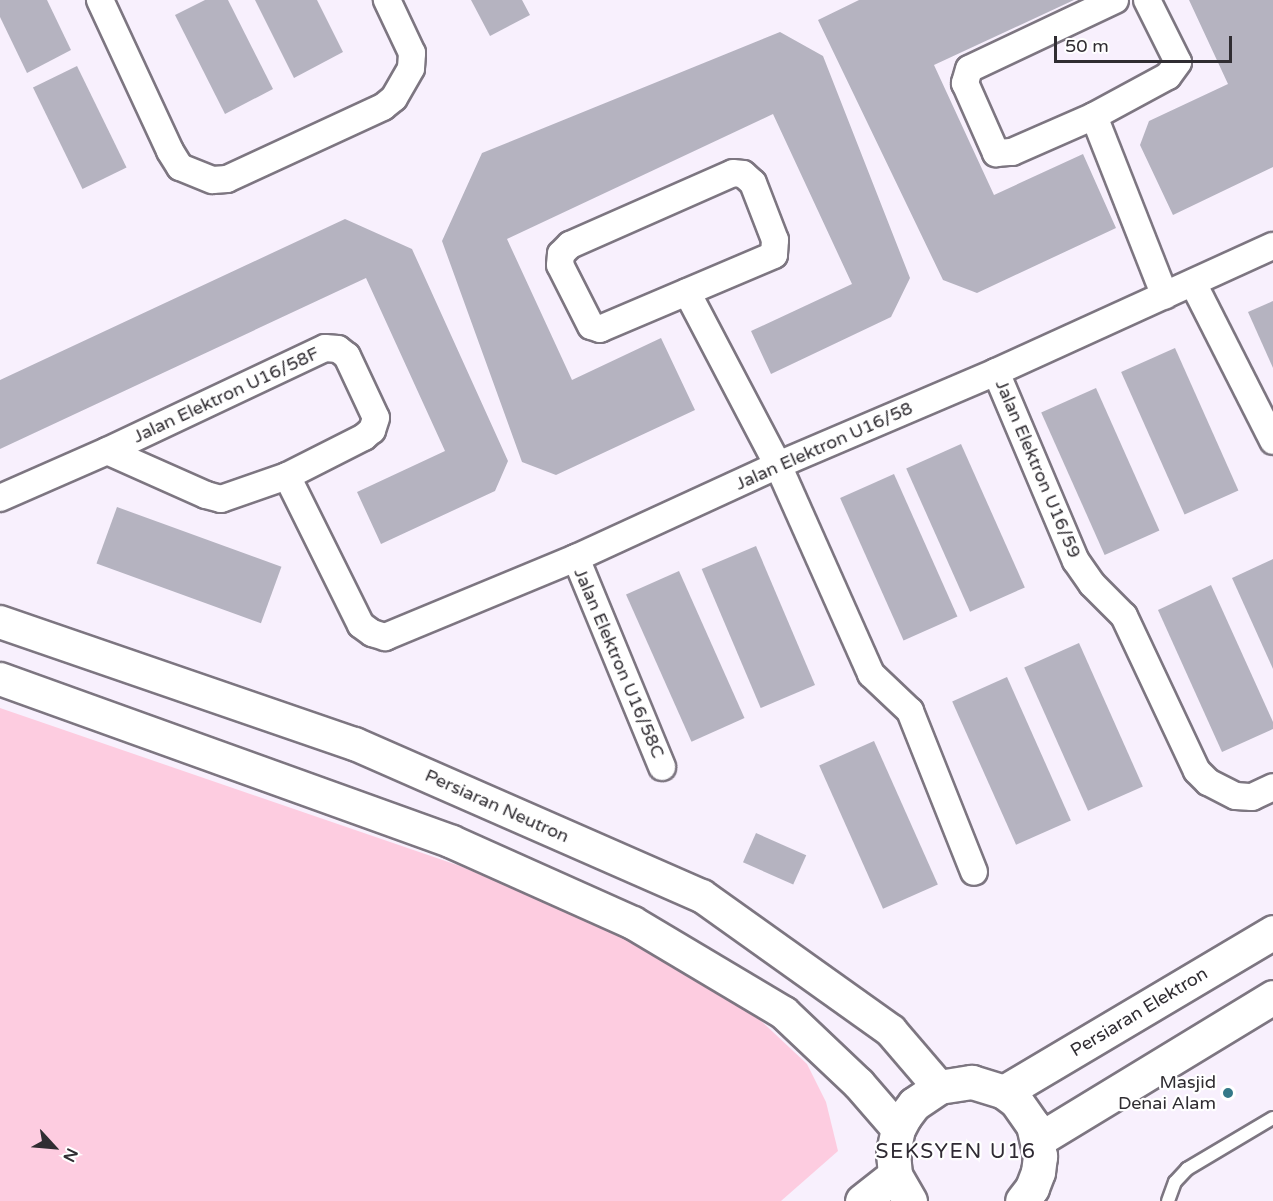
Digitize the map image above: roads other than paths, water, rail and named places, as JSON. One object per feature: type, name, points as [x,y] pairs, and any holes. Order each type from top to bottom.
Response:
[{"type":"main road","name":"Persiaran Elektron","points":[[1004,1092],[1273,932]]},
{"type":"main road","points":[[1038,1140],[1273,997]]},
{"type":"main road","points":[[862,1201],[903,1188],[893,1152],[898,1130],[914,1104],[939,1087],[972,1082],[1004,1092],[1026,1112],[1038,1140],[1039,1164],[1031,1197]]},
{"type":"street","points":[[100,0],[170,151],[180,167],[213,180],[227,179],[383,106],[394,98],[411,68],[412,53],[387,0]]},
{"type":"street","points":[[1115,0],[969,69],[965,82],[996,153],[1012,152],[1094,116],[1168,76],[1178,62],[1147,0]]},
{"type":"street","points":[[1094,116],[1165,296]]},
{"type":"street","points":[[733,173],[743,174],[753,183],[775,240],[774,255],[687,292],[600,329],[591,326],[560,266],[561,254],[570,245],[733,173]]},
{"type":"street","name":"Jalan Elektron U16/58","points":[[287,476],[361,625],[372,633],[385,637],[576,558],[778,465],[996,372],[1273,246]]},
{"type":"street","points":[[1193,284],[1273,441]]},
{"type":"street","points":[[687,292],[778,465],[871,674],[910,711],[974,872]]},
{"type":"street","name":"Jalan Elektron U16/58F","points":[[0,498],[107,451],[326,348],[338,349],[347,356],[376,418],[372,430],[287,476],[220,499],[107,451]]},
{"type":"street","name":"Jalan Elektron U16/59","points":[[996,372],[1076,561],[1092,584],[1124,616],[1197,771],[1208,782],[1236,796],[1252,797],[1273,787]]},
{"type":"street","name":"Jalan Elektron U16/58C","points":[[576,558],[662,767]]},
{"type":"street","name":"Persiaran Neutron","points":[[0,622],[356,744],[702,896],[891,1031],[939,1087]]},
{"type":"street","points":[[0,679],[452,842],[633,923],[784,1013],[859,1084],[898,1130]]},
{"type":"lane","points":[[1168,1201],[1175,1182],[1187,1169],[1273,1118]]},
{"type":"place","name":"Masjid Denai Alam","points":[[1228,1093]]},
{"type":"district","name":"SEKSYEN U16","points":[[956,1152]]}]
